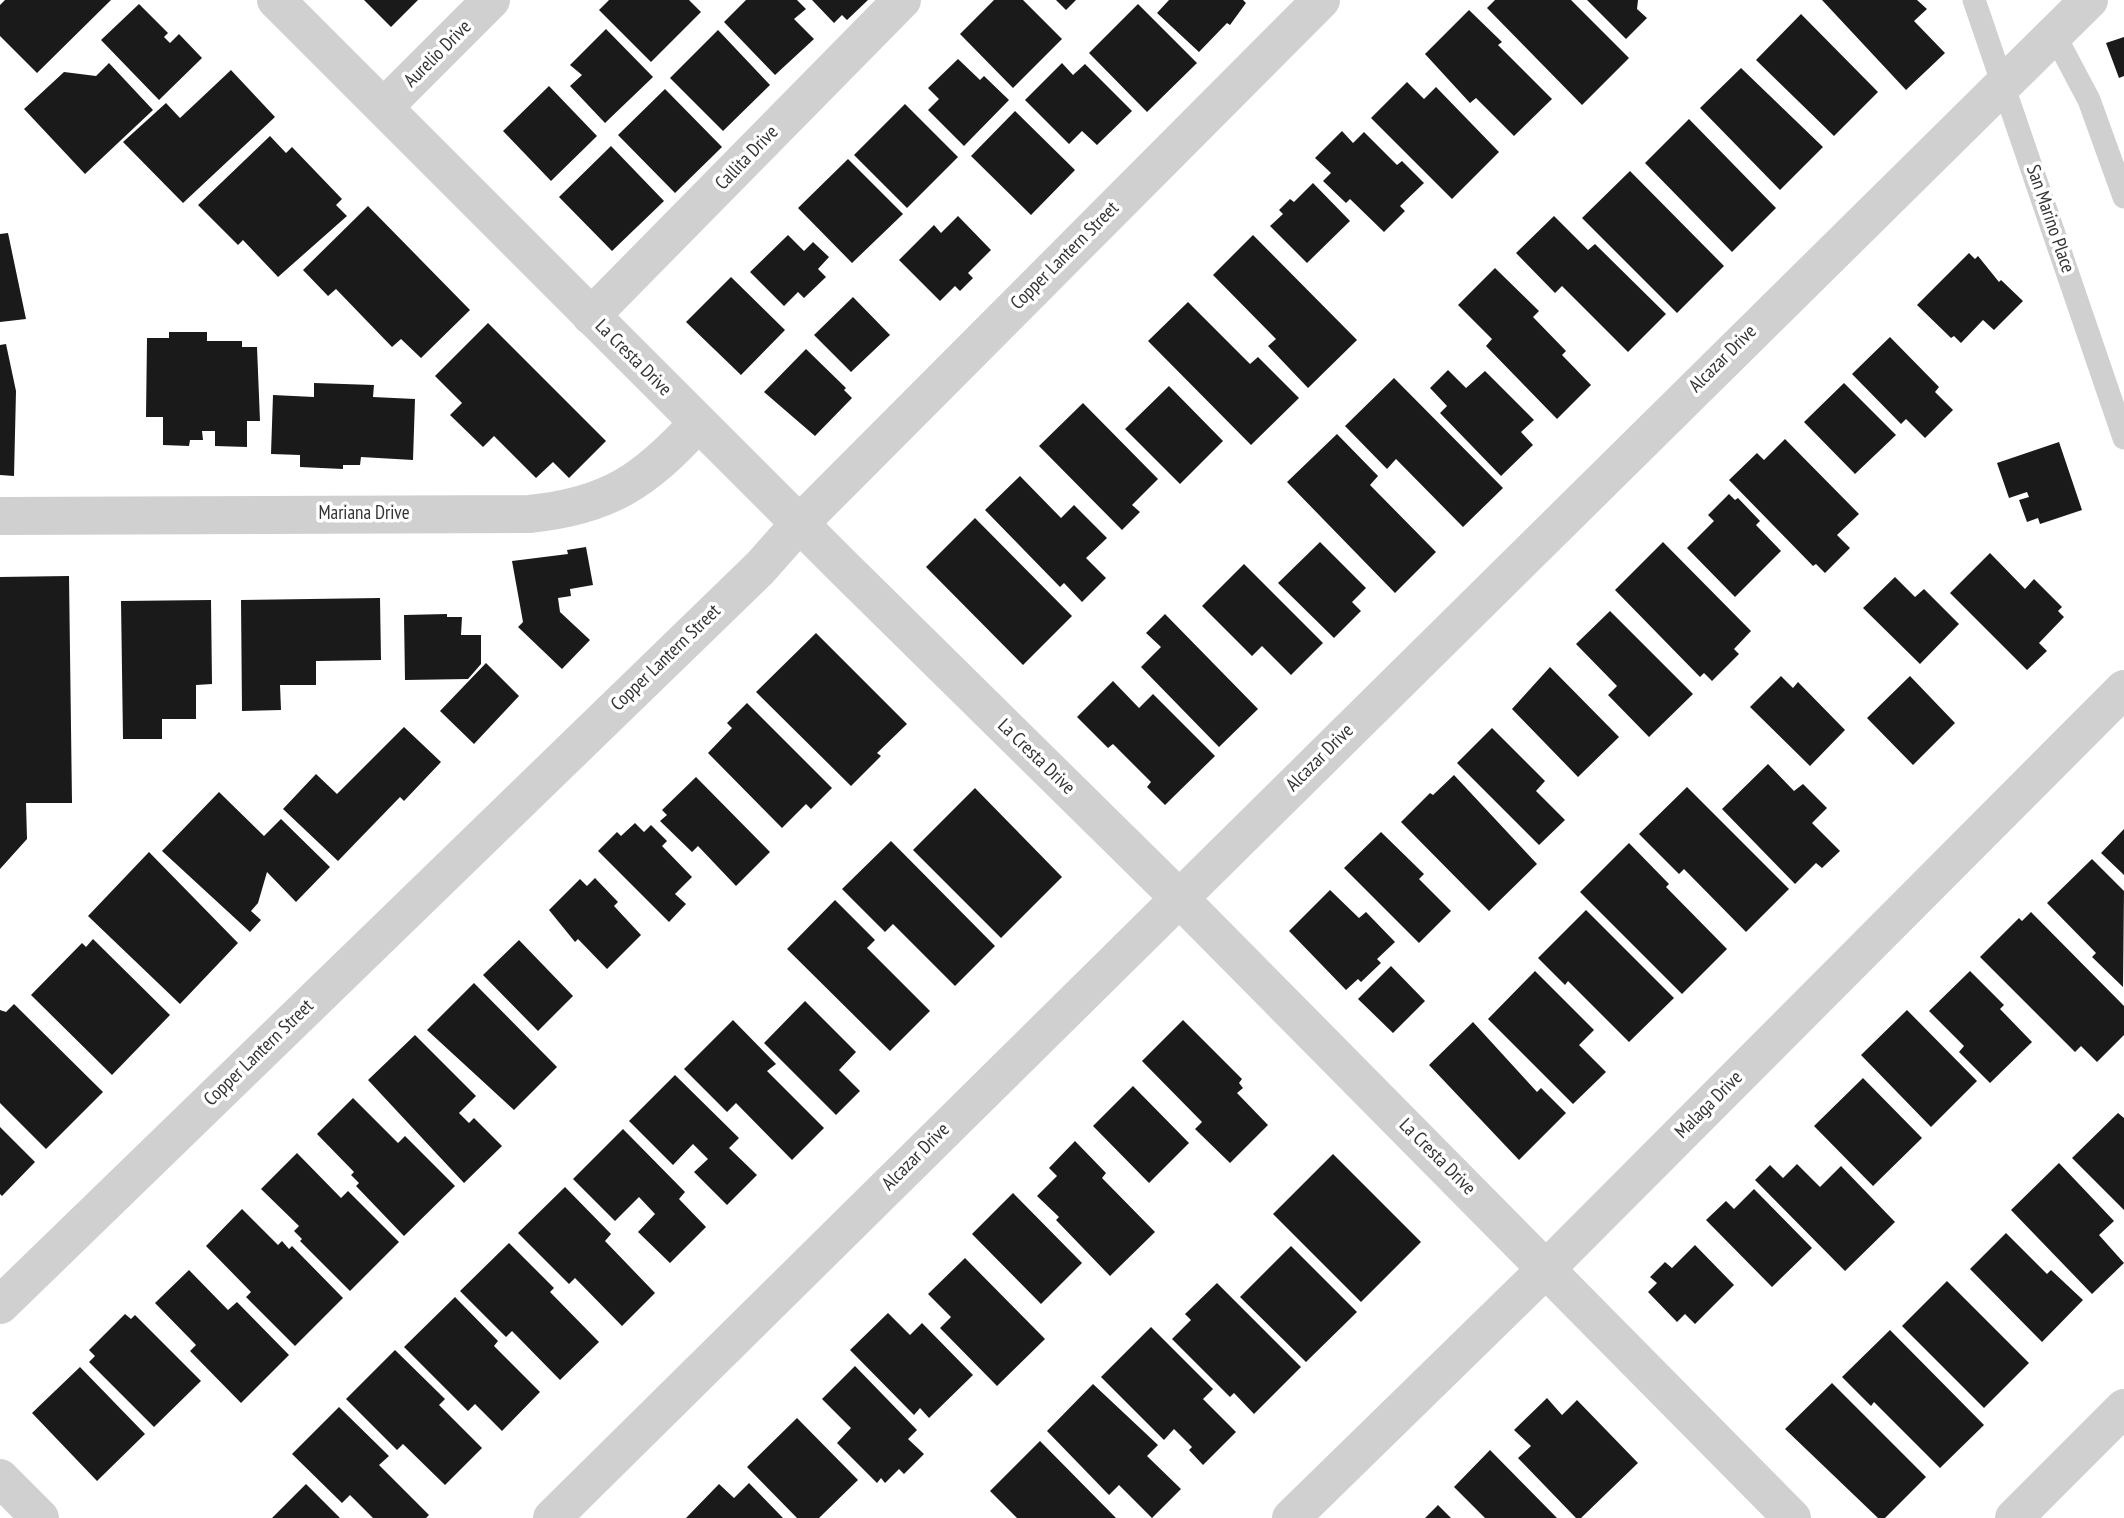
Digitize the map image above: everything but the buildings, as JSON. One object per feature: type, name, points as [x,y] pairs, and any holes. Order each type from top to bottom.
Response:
[{"type":"street","name":"La Cresta Drive","points":[[275,0],[799,524],[1180,898],[1792,1518]]},
{"type":"street","name":"Aurelio Drive","points":[[384,107],[491,0]]},
{"type":"street","name":"Callita Drive","points":[[591,316],[902,0]]},
{"type":"street","name":"Copper Lantern Street","points":[[0,1305],[760,568],[799,524],[1321,0]]},
{"type":"street","name":"Alcazar Drive","points":[[552,1518],[2089,0]]},
{"type":"street","name":"Mariana Drive","points":[[0,516],[528,514],[566,510],[602,499],[638,478],[666,458],[698,423]]},
{"type":"street","name":"Malaga Drive","points":[[1291,1518],[1547,1268],[2124,689]]},
{"type":"street","points":[[2014,1518],[2124,1408]]},
{"type":"street","points":[[0,1478],[40,1518]]},
{"type":"lane","name":"San Marino Place","points":[[1974,0],[2004,81],[2124,438]]},
{"type":"lane","points":[[2054,34],[2089,100],[2124,197]]}]
